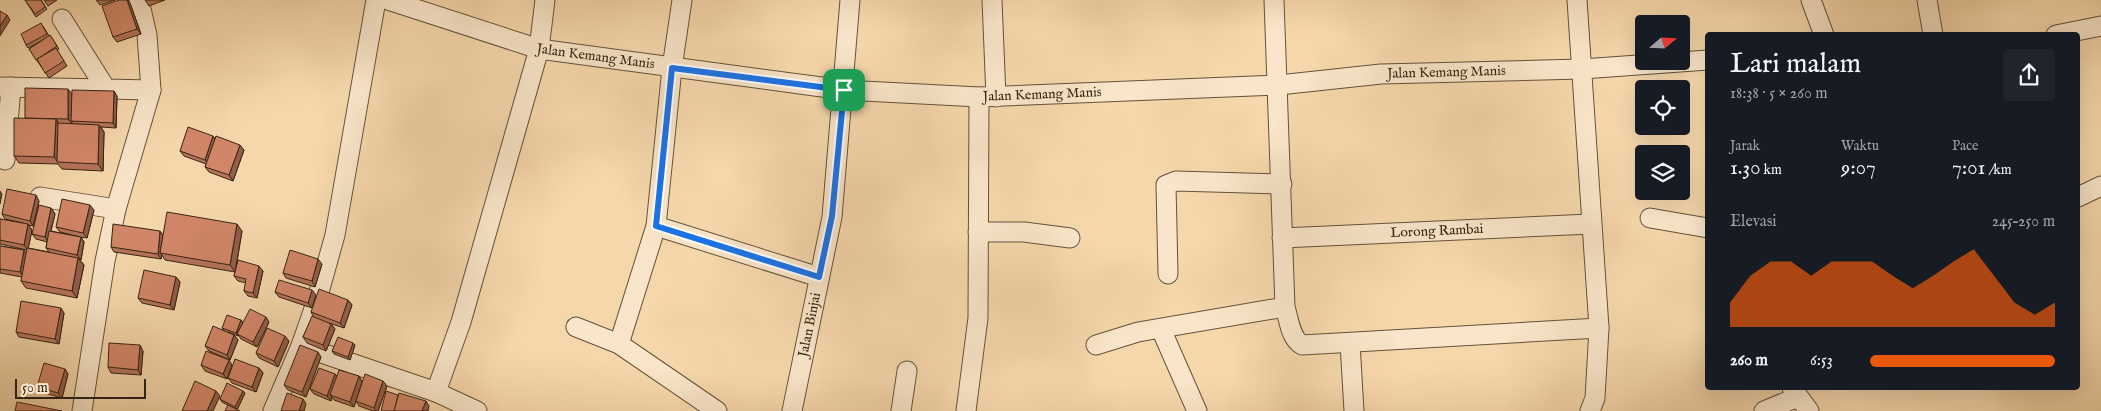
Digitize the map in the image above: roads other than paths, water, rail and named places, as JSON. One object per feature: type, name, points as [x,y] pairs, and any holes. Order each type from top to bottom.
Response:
[{"type":"street","points":[[82,411],[105,261],[116,210],[151,90],[147,35],[139,0]]},
{"type":"street","points":[[273,411],[301,346],[316,303],[335,235],[376,0]]},
{"type":"street","name":"Jalan Kemang Manis","points":[[388,0],[539,49],[844,90],[987,97],[1279,85],[1381,74],[1582,69],[1705,60]]},
{"type":"street","points":[[436,392],[462,322],[539,49],[545,0]]},
{"type":"street","points":[[619,344],[656,226],[672,68],[682,0]]},
{"type":"street","name":"Jalan Binjai","points":[[792,411],[832,216],[850,0]]},
{"type":"street","points":[[966,411],[978,318],[978,232],[992,0]]},
{"type":"street","points":[[1274,0],[1279,85],[1285,307],[1293,335],[1298,342],[1302,345],[1350,343],[1599,328]]},
{"type":"street","points":[[1577,0],[1599,328],[1594,398],[1590,411]]},
{"type":"street","points":[[1811,0],[1823,32]]},
{"type":"street","points":[[1927,0],[1932,32]]},
{"type":"street","points":[[62,19],[106,89]]},
{"type":"street","points":[[2071,32],[2101,26]]},
{"type":"street","points":[[5,160],[5,87],[151,90]]},
{"type":"street","points":[[1168,274],[1166,185],[1176,182],[1282,184]]},
{"type":"street","points":[[2080,197],[2101,186]]},
{"type":"street","points":[[40,197],[116,210]]},
{"type":"street","points":[[1650,218],[1705,227]]},
{"type":"street","name":"Lorong Rambai","points":[[1282,238],[1591,224]]},
{"type":"street","points":[[656,226],[819,277]]},
{"type":"street","points":[[978,232],[1024,232],[1070,238]]},
{"type":"street","points":[[1096,345],[1138,332],[1285,307]]},
{"type":"street","points":[[576,326],[619,344],[717,411]]},
{"type":"street","points":[[1161,329],[1197,411]]},
{"type":"street","points":[[1350,343],[1354,411]]},
{"type":"street","points":[[301,346],[436,392],[478,411]]},
{"type":"street","points":[[901,411],[907,371]]},
{"type":"street","points":[[1764,411],[1799,398]]}]
